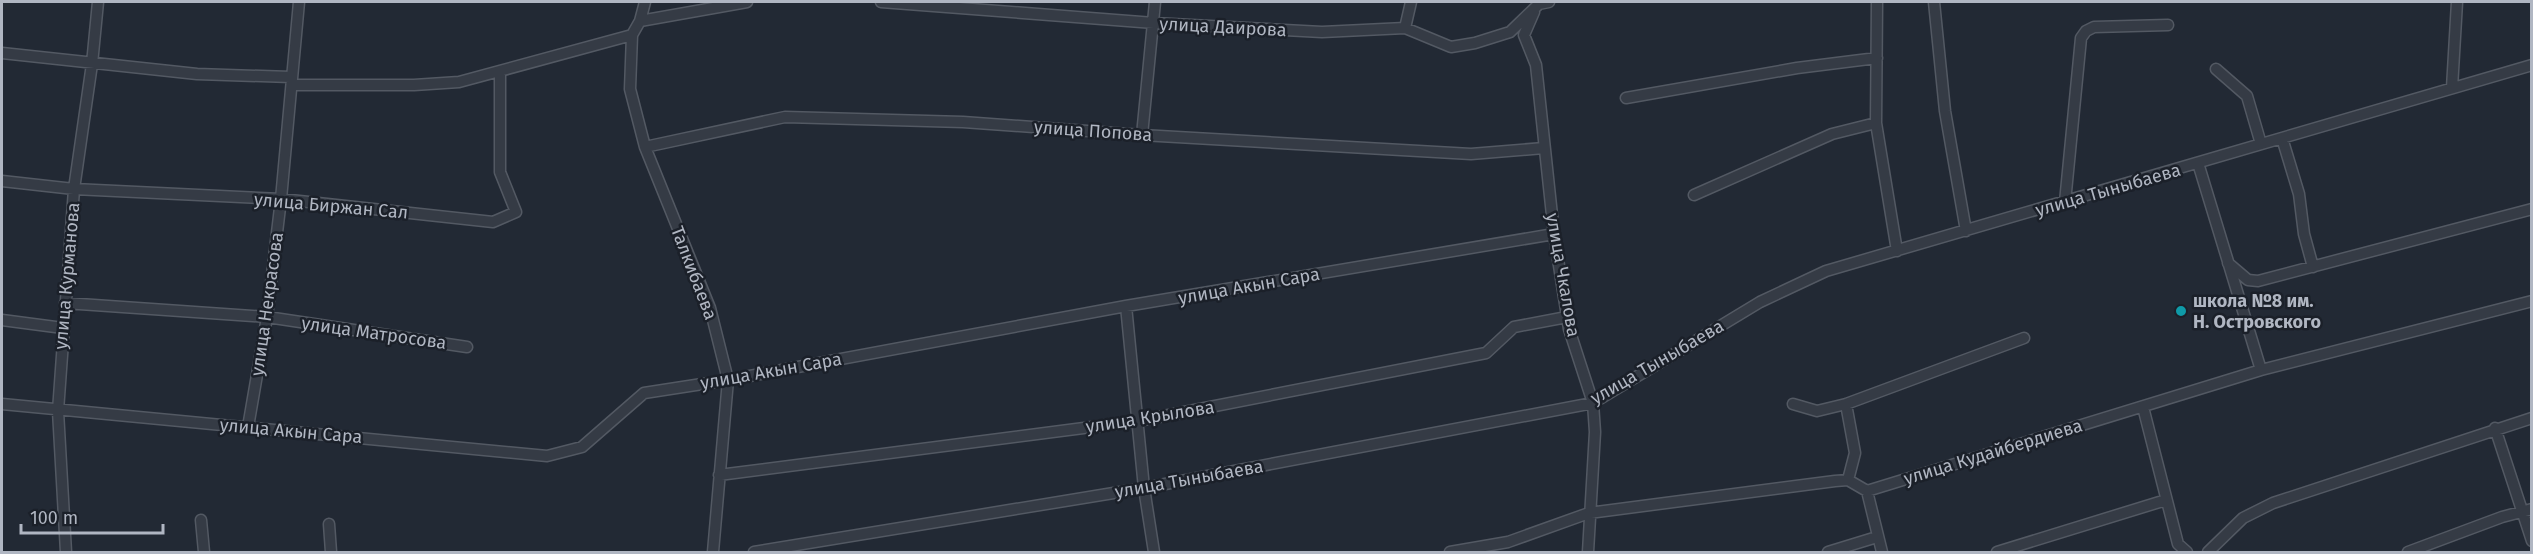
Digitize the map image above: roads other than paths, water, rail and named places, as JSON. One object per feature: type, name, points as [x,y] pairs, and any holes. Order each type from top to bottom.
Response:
[{"type":"street","name":"улица Курманова","points":[[66,552],[57,411],[74,189],[92,64],[98,2]]},
{"type":"street","name":"улица Некрасова","points":[[248,427],[267,317],[300,2]]},
{"type":"street","name":"Талкибаева","points":[[645,2],[632,35],[630,89],[645,147],[710,308],[728,380],[713,552]]},
{"type":"street","points":[[639,21],[747,2]]},
{"type":"street","name":"улица Даирова","points":[[881,2],[1154,23],[1322,32],[1405,28],[1451,47],[1475,43],[1510,32],[1543,2]]},
{"type":"street","points":[[1142,135],[1155,2]]},
{"type":"street","points":[[1405,28],[1411,2]]},
{"type":"street","name":"улица Чкалова","points":[[1543,2],[1524,36],[1536,65],[1554,234],[1568,317],[1593,403],[1595,432],[1588,552]]},
{"type":"street","points":[[1877,2],[1876,123],[1897,251]]},
{"type":"street","points":[[1934,2],[1945,111],[1966,231]]},
{"type":"street","points":[[2452,88],[2457,2]]},
{"type":"street","points":[[2065,202],[2081,38],[2086,31],[2094,27],[2168,25]]},
{"type":"street","points":[[2,53],[197,74],[292,81],[414,85],[459,82],[632,35]]},
{"type":"street","points":[[1626,98],[1797,68],[1877,58]]},
{"type":"street","name":"улица Тыныбаева","points":[[754,552],[1144,488],[1593,403],[1760,302],[1826,271],[2532,65]]},
{"type":"street","points":[[2216,69],[2247,96],[2261,144]]},
{"type":"street","name":"улица Биржан Сал","points":[[2,182],[74,189],[281,199],[493,222],[516,212],[500,172],[500,71]]},
{"type":"street","name":"улица Попова","points":[[645,147],[785,117],[963,122],[1471,154],[1544,148]]},
{"type":"street","points":[[1694,195],[1832,134],[1876,123]]},
{"type":"street","points":[[2282,138],[2299,195],[2304,234],[2313,267]]},
{"type":"street","points":[[2198,163],[2261,370]]},
{"type":"street","points":[[2228,263],[2253,282],[2532,209]]},
{"type":"street","name":"улица Акын Сара","points":[[2,404],[546,456],[582,447],[644,393],[728,380],[1126,306],[1554,234]]},
{"type":"street","name":"улица Кудайбердиева","points":[[1868,491],[2261,370],[2532,301]]},
{"type":"street","name":"улица Матросова","points":[[65,303],[267,317],[467,347]]},
{"type":"street","points":[[1126,306],[1144,488],[1154,552]]},
{"type":"street","name":"улица Крылова","points":[[719,475],[1138,422],[1486,353],[1514,327],[1568,317]]},
{"type":"street","points":[[2,320],[63,328]]},
{"type":"street","points":[[1793,404],[1817,411],[1846,404],[2024,338]]},
{"type":"street","points":[[1846,404],[1855,453],[1848,480]]},
{"type":"street","points":[[2143,406],[2178,544],[2187,552]]},
{"type":"street","points":[[2208,552],[2243,518],[2272,503],[2495,428],[2532,418]]},
{"type":"street","points":[[2495,428],[2527,510],[2532,541]]},
{"type":"street","points":[[1450,552],[1508,542],[1589,513],[1848,480],[1868,491],[1882,552]]},
{"type":"street","points":[[1997,552],[2166,500]]},
{"type":"street","points":[[2408,552],[2527,510]]},
{"type":"street","points":[[201,520],[204,552]]},
{"type":"street","points":[[329,524],[331,552]]},
{"type":"street","points":[[1828,552],[1877,537]]},
{"type":"place","name":"школа №8 им. Н. Островского","points":[[2181,311]]}]
